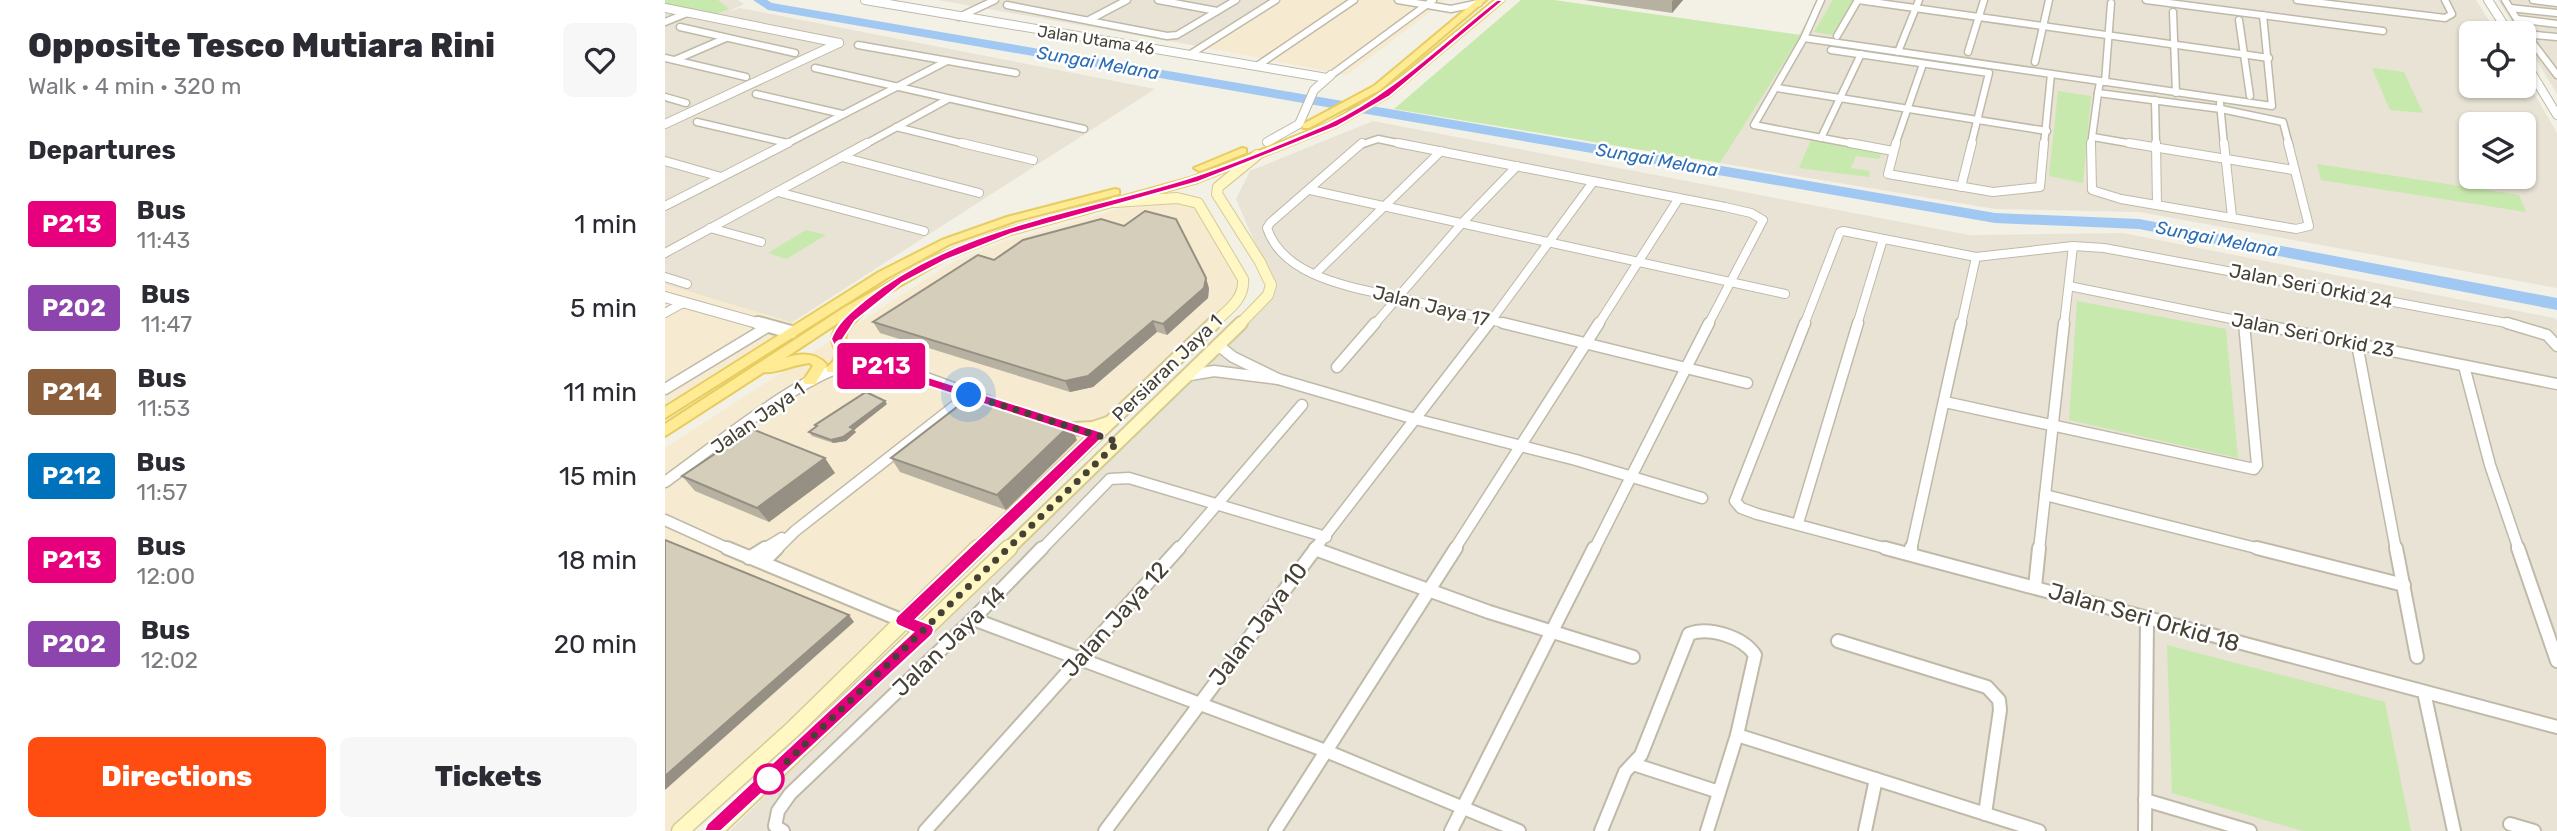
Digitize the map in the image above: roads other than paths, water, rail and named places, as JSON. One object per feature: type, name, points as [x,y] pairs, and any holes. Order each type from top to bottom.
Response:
[{"type":"main road","points":[[665,431],[897,281],[941,257],[1007,232],[1194,180],[1332,125],[1369,105],[1500,0]]},
{"type":"main road","points":[[665,413],[883,275],[946,242],[1011,219],[1159,181],[1267,142],[1338,110],[1377,88],[1481,1]]},
{"type":"main road","name":"Persiaran Jaya 1","points":[[714,831],[1190,375],[1268,295],[1271,285],[1269,279],[1217,194],[1218,187],[1223,182],[1257,155]]},
{"type":"main road","name":"Persiaran Jaya 1","points":[[680,831],[792,730],[1241,297],[1244,290],[1243,279],[1198,203],[1190,199],[1114,202]]},
{"type":"main road","points":[[1230,254],[1244,247],[1253,250]]},
{"type":"main road","points":[[882,367],[843,351],[837,339],[840,330],[897,281]]},
{"type":"main road","points":[[833,369],[843,351]]},
{"type":"main road","points":[[745,378],[806,358],[818,361],[820,365],[810,381]]},
{"type":"main road","points":[[1068,427],[1100,426],[1117,416]]},
{"type":"street","name":"Jalan Utama 46","points":[[865,0],[1331,75]]},
{"type":"street","name":"Jalan Utama 46","points":[[900,0],[1193,53]]},
{"type":"street","points":[[959,17],[995,0]]},
{"type":"street","points":[[1089,20],[1127,0]]},
{"type":"street","points":[[1158,0],[1217,11]]},
{"type":"street","points":[[1007,5],[1172,36],[1236,0]]},
{"type":"street","points":[[1193,53],[1276,0]]},
{"type":"street","points":[[1260,64],[1354,0]]},
{"type":"street","points":[[1398,0],[1451,9],[1456,12],[1457,21]]},
{"type":"street","points":[[1267,142],[1299,124],[1314,90],[1331,75],[1433,0]]},
{"type":"street","points":[[1821,0],[1804,38],[1755,125],[1893,151]]},
{"type":"street","points":[[1837,36],[1858,0],[2269,58]]},
{"type":"street","points":[[1898,52],[1920,0]]},
{"type":"street","points":[[1968,52],[1984,0]]},
{"type":"street","points":[[2035,62],[2049,0]]},
{"type":"street","points":[[2146,0],[2383,31]]},
{"type":"street","points":[[2300,0],[2445,18],[2452,14],[2445,0]]},
{"type":"street","points":[[2372,0],[2376,10]]},
{"type":"street","points":[[2489,0],[2502,21]]},
{"type":"street","points":[[2505,0],[2517,19],[2557,24]]},
{"type":"street","points":[[2533,0],[2557,3]]},
{"type":"street","points":[[1451,9],[1481,1]]},
{"type":"street","points":[[2097,93],[2221,109],[2273,118],[2285,124],[2293,170],[2309,226],[2303,228],[2157,205],[2092,190],[2097,93],[2102,82],[2111,3]]},
{"type":"street","points":[[665,8],[839,43],[665,124]]},
{"type":"street","points":[[2510,8],[2557,13]]},
{"type":"street","points":[[2173,12],[2176,93]]},
{"type":"street","points":[[665,22],[687,13]]},
{"type":"street","points":[[1804,38],[2272,106],[2263,15]]},
{"type":"street","points":[[665,16],[674,18]]},
{"type":"street","points":[[2239,20],[2250,96]]},
{"type":"street","points":[[680,27],[796,53]]},
{"type":"street","points":[[2536,34],[2557,37]]},
{"type":"street","points":[[665,64],[727,38]]},
{"type":"street","points":[[859,45],[1016,73]]},
{"type":"street","points":[[2536,48],[2557,75]]},
{"type":"street","points":[[1831,50],[1989,73],[1961,187]]},
{"type":"street","points":[[1821,138],[1861,54]]},
{"type":"street","points":[[665,58],[746,77]]},
{"type":"street","points":[[665,206],[947,61]]},
{"type":"street","points":[[1923,64],[1893,151],[1888,174],[1993,192],[2040,187],[2051,75]]},
{"type":"street","points":[[815,68],[1084,129]]},
{"type":"street","points":[[2536,80],[2557,115]]},
{"type":"street","points":[[1777,88],[2047,131]]},
{"type":"street","points":[[756,94],[842,114]]},
{"type":"street","points":[[665,97],[686,103]]},
{"type":"street","points":[[667,250],[948,99]]},
{"type":"street","points":[[2220,99],[2232,217]]},
{"type":"street","points":[[2155,100],[2157,205]]},
{"type":"street","points":[[697,122],[787,144]]},
{"type":"street","points":[[896,127],[1034,160]]},
{"type":"street","points":[[2093,137],[2293,170]]},
{"type":"street","name":"Jalan Jaya 17","points":[[1441,150],[1381,139],[1369,140],[1267,228],[1270,240],[1284,255],[1315,274],[1356,288],[1747,383]]},
{"type":"street","points":[[1315,274],[1441,150],[1748,212],[1763,220],[1451,831]]},
{"type":"street","points":[[842,157],[979,193]]},
{"type":"street","points":[[665,161],[721,177]]},
{"type":"street","points":[[1338,367],[1463,222],[1517,166]]},
{"type":"street","name":"Jalan Jaya 10","points":[[1105,831],[1198,703],[1552,241],[1593,182]]},
{"type":"street","points":[[1310,190],[1785,294]]},
{"type":"street","points":[[778,192],[924,231]]},
{"type":"street","points":[[1275,831],[1679,198]]},
{"type":"street","points":[[710,228],[761,242]]},
{"type":"street","name":"Jalan Seri Orkid 24","points":[[1735,501],[1840,232],[1976,257],[2073,246],[2139,253],[2519,325],[2546,335],[2557,346]]},
{"type":"street","points":[[1798,523],[1883,239]]},
{"type":"street","points":[[2035,587],[2073,246]]},
{"type":"street","points":[[1910,553],[1976,257]]},
{"type":"street","points":[[665,277],[687,284]]},
{"type":"street","name":"Jalan Seri Orkid 23","points":[[2069,286],[2557,384]]},
{"type":"street","points":[[665,297],[791,332]]},
{"type":"street","points":[[665,313],[683,303]]},
{"type":"street","points":[[1945,402],[2254,469],[2257,465],[2244,322]]},
{"type":"street","points":[[665,389],[769,326]]},
{"type":"street","points":[[2357,344],[2417,657]]},
{"type":"street","points":[[1219,346],[1231,357],[1269,371],[1278,379]]},
{"type":"street","name":"Jalan Jaya 1","points":[[665,482],[810,381],[833,369],[854,364],[882,367],[1003,406]]},
{"type":"street","points":[[2464,366],[2490,465],[2557,661]]},
{"type":"street","points":[[1190,375],[1214,371],[1278,379],[1702,498]]},
{"type":"street","points":[[763,562],[795,531],[969,395]]},
{"type":"street","name":"Jalan Jaya 12","points":[[925,831],[1219,504],[1303,405]]},
{"type":"street","points":[[1068,427],[1118,442]]},
{"type":"street","name":"Jalan Jaya 14","points":[[783,831],[775,826],[778,811],[790,794],[973,619],[1107,482],[1122,477],[1219,504]]},
{"type":"street","points":[[2045,495],[2404,585]]},
{"type":"street","name":"Jalan Seri Orkid 18","points":[[1735,501],[1741,508],[1749,511],[2035,587],[2147,620],[2557,727]]},
{"type":"street","points":[[1219,504],[1326,537]]},
{"type":"street","points":[[665,520],[749,558],[926,630]]},
{"type":"street","points":[[749,558],[795,531]]},
{"type":"street","points":[[1315,549],[1430,591],[1633,657]]},
{"type":"street","points":[[973,619],[1326,751],[1519,831]]},
{"type":"street","points":[[2145,831],[2147,620]]},
{"type":"street","points":[[1601,831],[1625,772],[1641,755],[1692,631],[1698,630],[1745,643],[1755,655],[1737,735],[1707,831]]},
{"type":"street","points":[[1838,641],[1987,687],[1994,693],[2000,710],[1985,814]]},
{"type":"street","points":[[2424,692],[2454,831]]},
{"type":"street","points":[[1737,735],[2039,831]]},
{"type":"street","points":[[1633,764],[1719,792]]},
{"type":"street","points":[[1865,831],[1876,779]]},
{"type":"street","points":[[2145,800],[2250,831]]},
{"type":"street","points":[[2510,824],[2534,831]]},
{"type":"waterway","name":"Sungai Melana","points":[[759,0],[768,6],[1995,218],[2139,224],[2557,304]]}]
